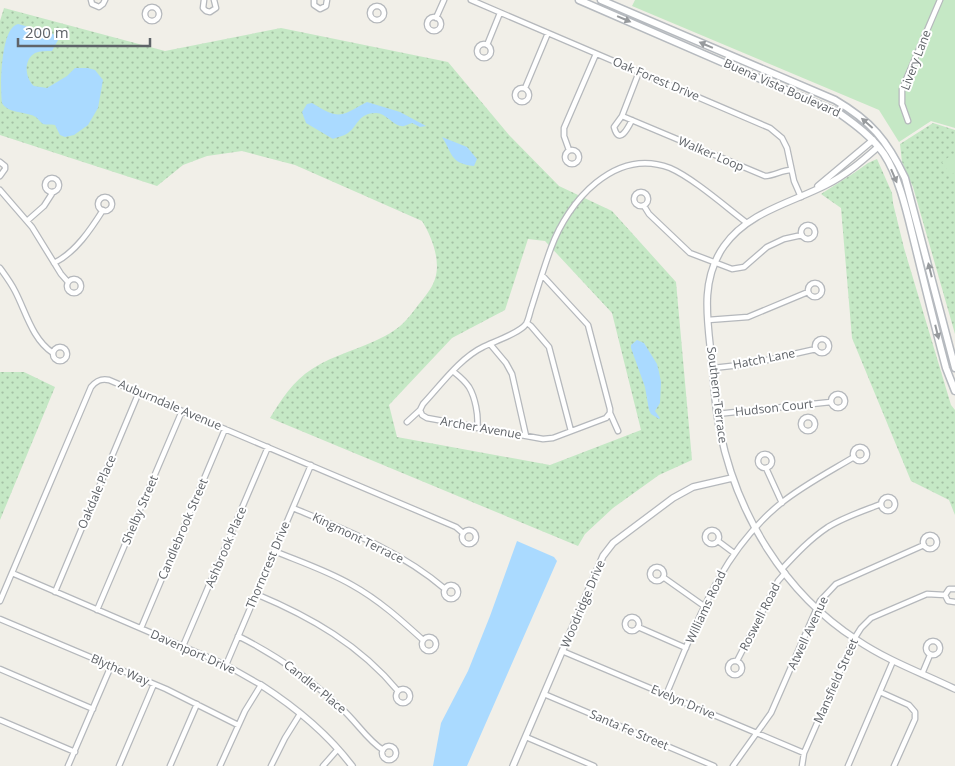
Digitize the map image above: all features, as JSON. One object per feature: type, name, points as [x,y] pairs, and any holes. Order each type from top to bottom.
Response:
[{"type":"main road","name":"Buena Vista Boulevard","points":[[579,0],[839,113],[857,125],[873,140],[885,156],[896,180],[907,213],[946,368],[955,391]]},
{"type":"main road","name":"Buena Vista Boulevard","points":[[601,0],[835,100],[852,110],[880,135],[896,159],[905,178],[955,368]]},
{"type":"main road","points":[[648,30],[651,22]]},
{"type":"main road","points":[[873,140],[880,135]]},
{"type":"main road","points":[[878,147],[885,142]]},
{"type":"street","points":[[91,0],[92,4],[99,7],[105,0]]},
{"type":"street","points":[[151,0],[152,7]]},
{"type":"street","points":[[204,0],[202,8],[210,12],[216,8],[214,0]]},
{"type":"street","points":[[314,0],[314,5],[320,9],[326,6],[327,0]]},
{"type":"street","points":[[379,6],[382,0]]},
{"type":"street","points":[[436,18],[444,0]]},
{"type":"street","name":"Oak Forest Drive","points":[[471,0],[770,128],[785,143],[794,181],[803,195]]},
{"type":"street","name":"Livery Lane","points":[[908,121],[902,104],[902,89],[940,0]]},
{"type":"street","points":[[487,45],[500,13]]},
{"type":"street","points":[[525,88],[548,33]]},
{"type":"street","points":[[569,150],[564,136],[564,128],[596,54]]},
{"type":"street","points":[[632,120],[625,134],[619,135],[614,130],[622,116],[639,72]]},
{"type":"street","name":"Walker Loop","points":[[622,116],[765,176],[770,176],[782,170],[791,170]]},
{"type":"street","name":"Southern Terrace","points":[[833,178],[873,140]]},
{"type":"street","name":"Southern Terrace","points":[[878,147],[833,178],[747,223],[730,237],[723,247],[714,264],[708,288],[708,320],[717,414],[726,457],[742,504],[768,551],[783,571],[817,608],[854,639],[893,661],[955,689]]},
{"type":"street","points":[[0,162],[5,166],[0,176]]},
{"type":"street","points":[[407,422],[469,355],[514,332],[527,323],[556,234],[583,195],[603,177],[630,165],[657,165],[676,171],[747,223]]},
{"type":"street","points":[[0,190],[27,221],[68,282]]},
{"type":"street","points":[[27,221],[44,206],[53,192]]},
{"type":"street","points":[[644,206],[649,214],[690,254],[732,270],[744,267],[767,248],[784,239],[802,235]]},
{"type":"street","points":[[54,263],[80,242],[92,228],[103,210]]},
{"type":"street","points":[[0,268],[14,289],[37,337],[45,347],[54,352]]},
{"type":"street","points":[[542,275],[588,325],[610,413],[618,431]]},
{"type":"street","points":[[708,320],[748,317],[808,292]]},
{"type":"street","points":[[527,323],[549,347],[571,431]]},
{"type":"street","points":[[490,344],[510,368],[526,436]]},
{"type":"street","name":"Hatch Lane","points":[[712,368],[749,364],[816,349]]},
{"type":"street","points":[[454,372],[471,391],[478,418],[477,428]]},
{"type":"street","name":"Auburndale Avenue","points":[[0,601],[91,387],[97,380],[106,379],[140,392],[456,527],[463,533]]},
{"type":"street","name":"Oakdale Place","points":[[54,592],[140,392]]},
{"type":"street","name":"Hudson Court","points":[[717,414],[831,402]]},
{"type":"street","points":[[807,405],[807,417]]},
{"type":"street","name":"Shelby Street","points":[[97,610],[182,410]]},
{"type":"street","name":"Archer Avenue","points":[[420,410],[422,415],[427,418],[549,439],[606,418],[610,413]]},
{"type":"street","name":"Candlebrook Street","points":[[140,628],[226,429]]},
{"type":"street","name":"Ashbrook Place","points":[[183,646],[268,447]]},
{"type":"street","name":"Williams Road","points":[[666,695],[704,606],[722,570],[754,527],[798,491],[854,457]]},
{"type":"street","name":"Thorncrest Drive","points":[[226,665],[311,465]]},
{"type":"street","points":[[766,468],[782,503]]},
{"type":"street","name":"Woodridge Drive","points":[[513,766],[603,556],[612,543],[687,490],[732,478]]},
{"type":"street","name":"Roswell Road","points":[[738,662],[783,571],[807,543],[829,526],[881,504]]},
{"type":"street","name":"Kingmont Terrace","points":[[293,508],[386,549],[431,577],[445,589]]},
{"type":"street","points":[[718,541],[734,553]]},
{"type":"street","name":"Atwell Avenue","points":[[734,766],[771,713],[824,596],[836,584],[924,545]]},
{"type":"street","points":[[274,551],[354,586],[381,604],[423,640]]},
{"type":"street","name":"Davenport Drive","points":[[12,573],[226,665],[261,685],[300,714],[338,749],[352,766]]},
{"type":"street","points":[[663,577],[704,606]]},
{"type":"street","name":"Mansfield Street","points":[[802,766],[804,753],[854,639],[861,628],[871,618],[928,594],[945,595],[949,589],[955,589]]},
{"type":"street","points":[[256,594],[300,613],[338,636],[372,663],[398,691]]},
{"type":"street","points":[[945,595],[948,601],[955,602]]},
{"type":"street","name":"Blythe Way","points":[[0,619],[154,684],[238,726]]},
{"type":"street","points":[[638,627],[686,648]]},
{"type":"street","name":"Candler Place","points":[[238,636],[277,658],[317,686],[344,710],[383,750]]},
{"type":"street","name":"Evelyn Drive","points":[[562,651],[804,753]]},
{"type":"street","points":[[922,674],[930,655]]},
{"type":"street","points":[[848,766],[893,661]]},
{"type":"street","points":[[68,766],[111,666]]},
{"type":"street","points":[[0,669],[93,709]]},
{"type":"street","points":[[119,766],[154,684]]},
{"type":"street","points":[[220,766],[238,726],[261,685]]},
{"type":"street","points":[[880,692],[912,707],[915,712],[915,719],[894,766]]},
{"type":"street","name":"Santa Fe Street","points":[[544,694],[714,766]]},
{"type":"street","points":[[170,766],[197,704]]},
{"type":"street","points":[[272,766],[290,729],[300,714]]},
{"type":"street","points":[[0,720],[74,752]]},
{"type":"street","points":[[526,737],[594,766]]},
{"type":"street","points":[[323,766],[338,749]]},
{"type":"green space","points":[[635,0],[955,0],[955,128],[931,121],[899,142],[879,110],[632,6]]},
{"type":"green space","points":[[4,8],[165,51],[281,28],[448,62],[509,135],[559,186],[612,211],[676,282],[692,460],[659,475],[613,508],[585,534],[578,546],[270,418],[288,391],[305,374],[330,359],[367,345],[390,333],[406,320],[424,298],[434,283],[437,265],[432,242],[422,221],[295,165],[242,151],[207,156],[183,165],[157,186],[0,135],[0,21]],"holes":[[[528,239],[545,241],[612,313],[641,430],[550,465],[397,437],[389,405],[452,338],[505,310]]]},
{"type":"green space","points":[[933,123],[955,130],[955,334],[913,187],[902,162],[900,144]]},
{"type":"green space","points":[[953,154],[955,155],[955,172],[951,175],[942,162]]},
{"type":"green space","points":[[877,159],[892,193],[904,248],[951,405],[955,410],[955,515],[949,500],[911,481],[852,338],[841,208],[821,194]]},
{"type":"green space","points":[[0,372],[24,372],[55,387],[0,520]]},
{"type":"water","points":[[18,24],[53,34],[58,40],[52,51],[41,51],[31,56],[27,64],[27,74],[34,86],[47,88],[67,76],[75,68],[95,70],[103,80],[98,108],[88,125],[74,135],[65,137],[60,135],[55,125],[43,124],[34,116],[8,109],[2,103],[1,73],[4,47],[12,28]]},
{"type":"water","points":[[367,102],[400,112],[426,126],[420,127],[412,123],[400,126],[384,115],[376,113],[365,115],[348,133],[333,139],[306,123],[302,112],[307,104],[312,103],[328,112],[339,114],[351,111]]},
{"type":"water","points":[[442,137],[467,147],[477,159],[474,166],[460,163],[456,160]]},
{"type":"water","points":[[637,340],[644,343],[657,364],[661,382],[660,403],[655,411],[659,419],[651,414],[649,410],[645,387],[631,348],[631,345]]},
{"type":"water","points":[[517,541],[554,557],[557,561],[467,766],[433,766],[441,723],[468,671]]}]
